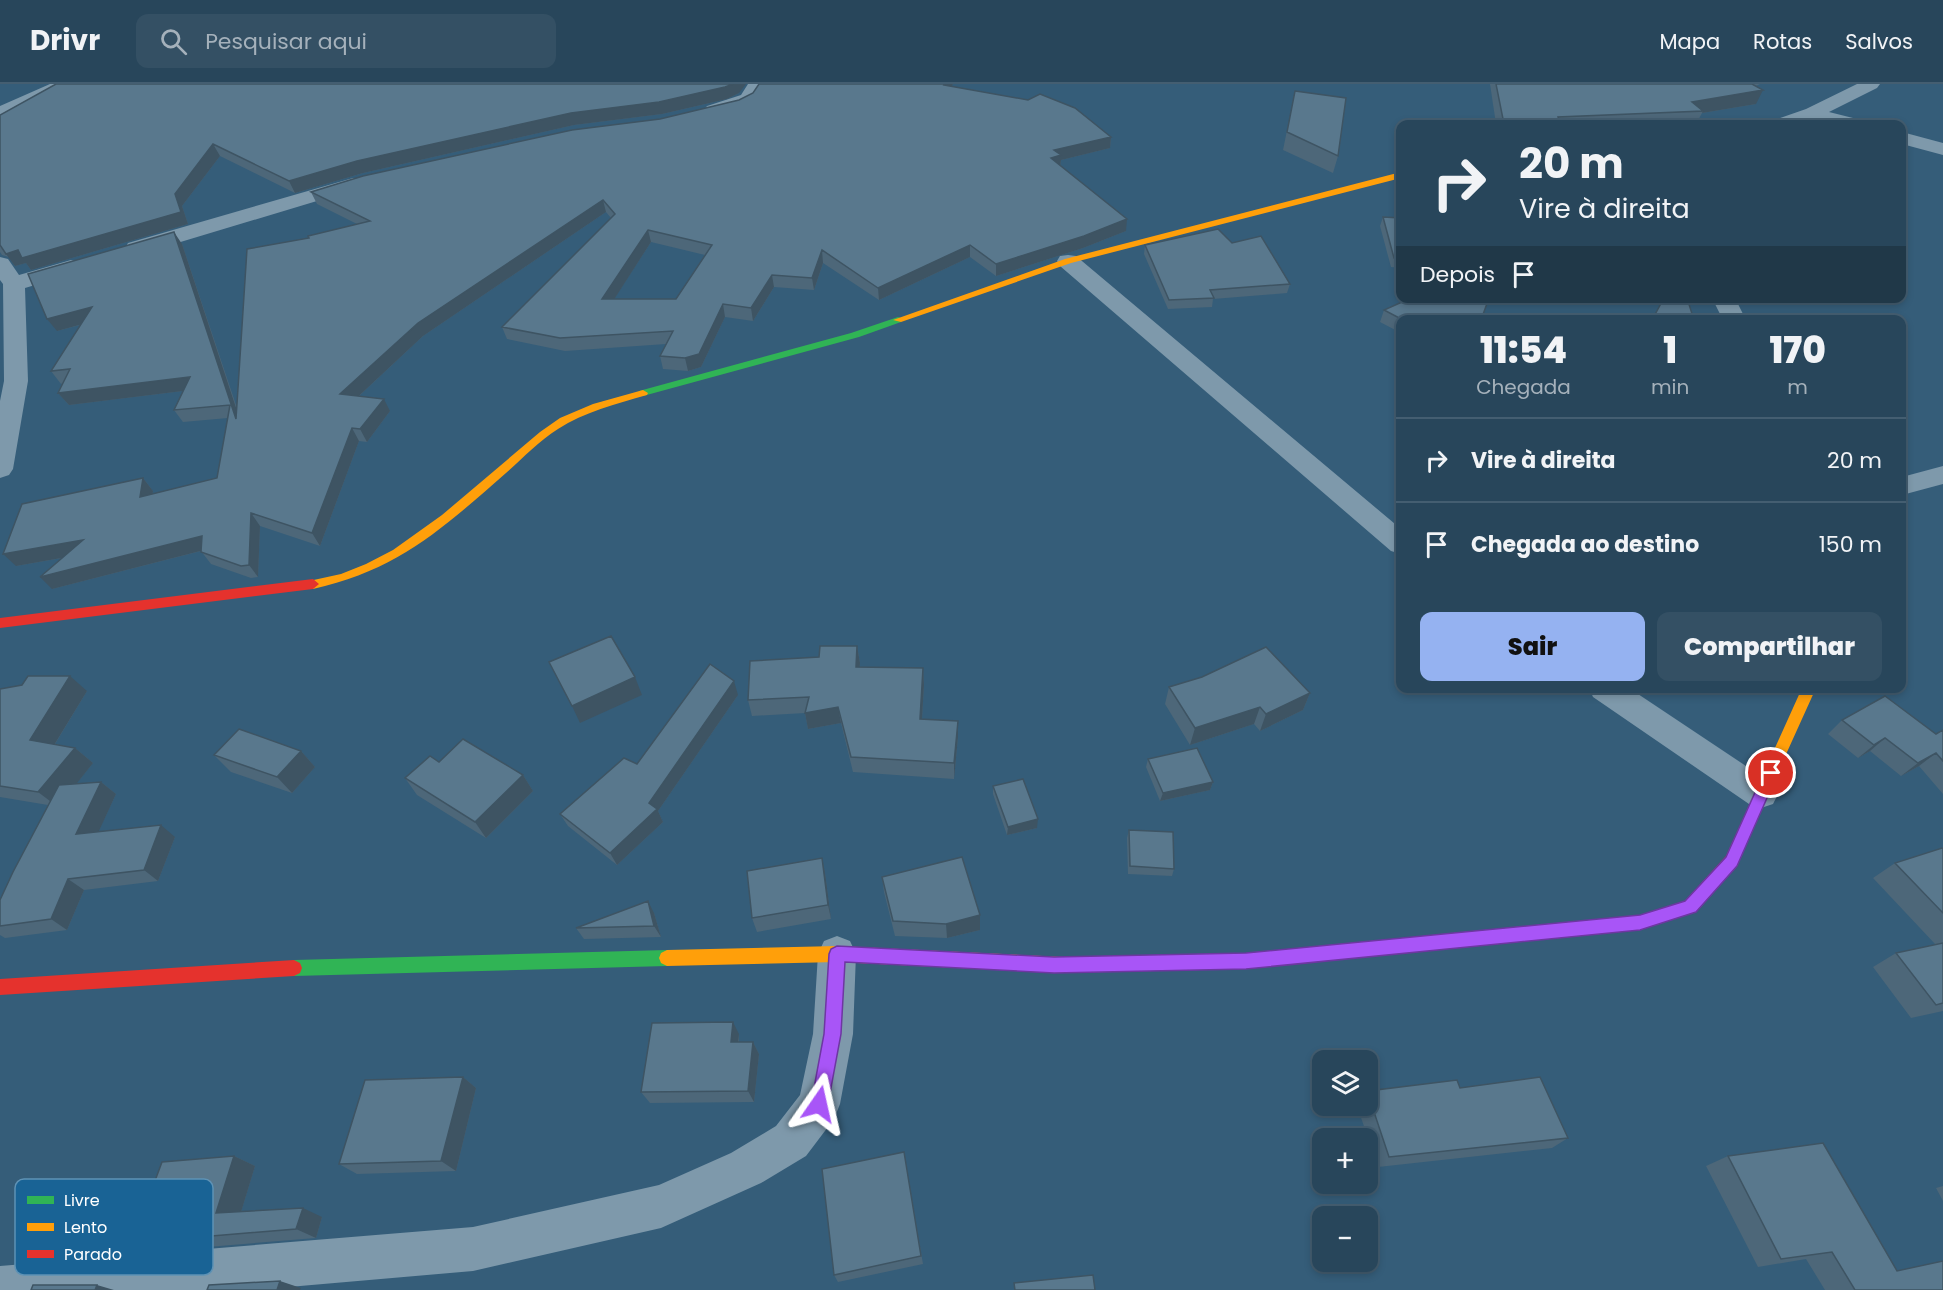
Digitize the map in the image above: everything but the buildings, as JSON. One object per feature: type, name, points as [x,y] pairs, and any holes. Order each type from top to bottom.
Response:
[{"type":"street","points":[[0,113],[65,84]]},
{"type":"street","points":[[691,115],[747,99],[758,84]]},
{"type":"street","points":[[1792,120],[1812,113],[1871,84]]},
{"type":"street","points":[[1812,113],[1839,120]]},
{"type":"street","points":[[1906,139],[1943,149]]},
{"type":"street","points":[[0,622],[326,582],[348,575],[381,564],[429,532],[553,427],[590,408],[855,335],[1068,261],[1396,176]]},
{"type":"street","points":[[115,255],[373,179]]},
{"type":"street","points":[[14,284],[93,261]]},
{"type":"street","points":[[1068,261],[1396,540]]},
{"type":"street","points":[[0,264],[14,284],[16,381],[0,469]]},
{"type":"street","points":[[1906,485],[1943,475]]},
{"type":"street","points":[[1611,693],[1761,794]]},
{"type":"street","points":[[0,987],[262,969],[837,954],[1054,965],[1246,961],[1640,922],[1690,907],[1731,861],[1807,693]]},
{"type":"street","points":[[213,1271],[473,1249],[661,1206],[746,1168],[791,1141],[819,1104],[832,1034],[837,954]]},
{"type":"street","points":[[0,1289],[166,1275]]},
{"type":"traffic: fast","points":[[643,393],[855,335],[898,320]]},
{"type":"traffic: fast","points":[[1063,965],[1246,961],[1566,930]]},
{"type":"traffic: fast","points":[[294,968],[667,958]]},
{"type":"traffic: slow","points":[[898,320],[1068,261],[1396,176]]},
{"type":"traffic: slow","points":[[313,584],[343,578],[397,553],[446,518],[553,427],[575,415],[643,393]]},
{"type":"traffic: slow","points":[[1754,810],[1807,693]]},
{"type":"traffic: slow","points":[[667,958],[837,954],[1063,965]]},
{"type":"traffic: jam","points":[[0,623],[313,584]]},
{"type":"traffic: jam","points":[[1566,930],[1640,923],[1690,907],[1731,861],[1754,810]]},
{"type":"traffic: jam","points":[[0,987],[294,968]]},
{"type":"route","points":[[819,1104],[832,1034],[837,954],[1054,965],[1246,961],[1640,922],[1690,907],[1731,861],[1771,773]]}]
